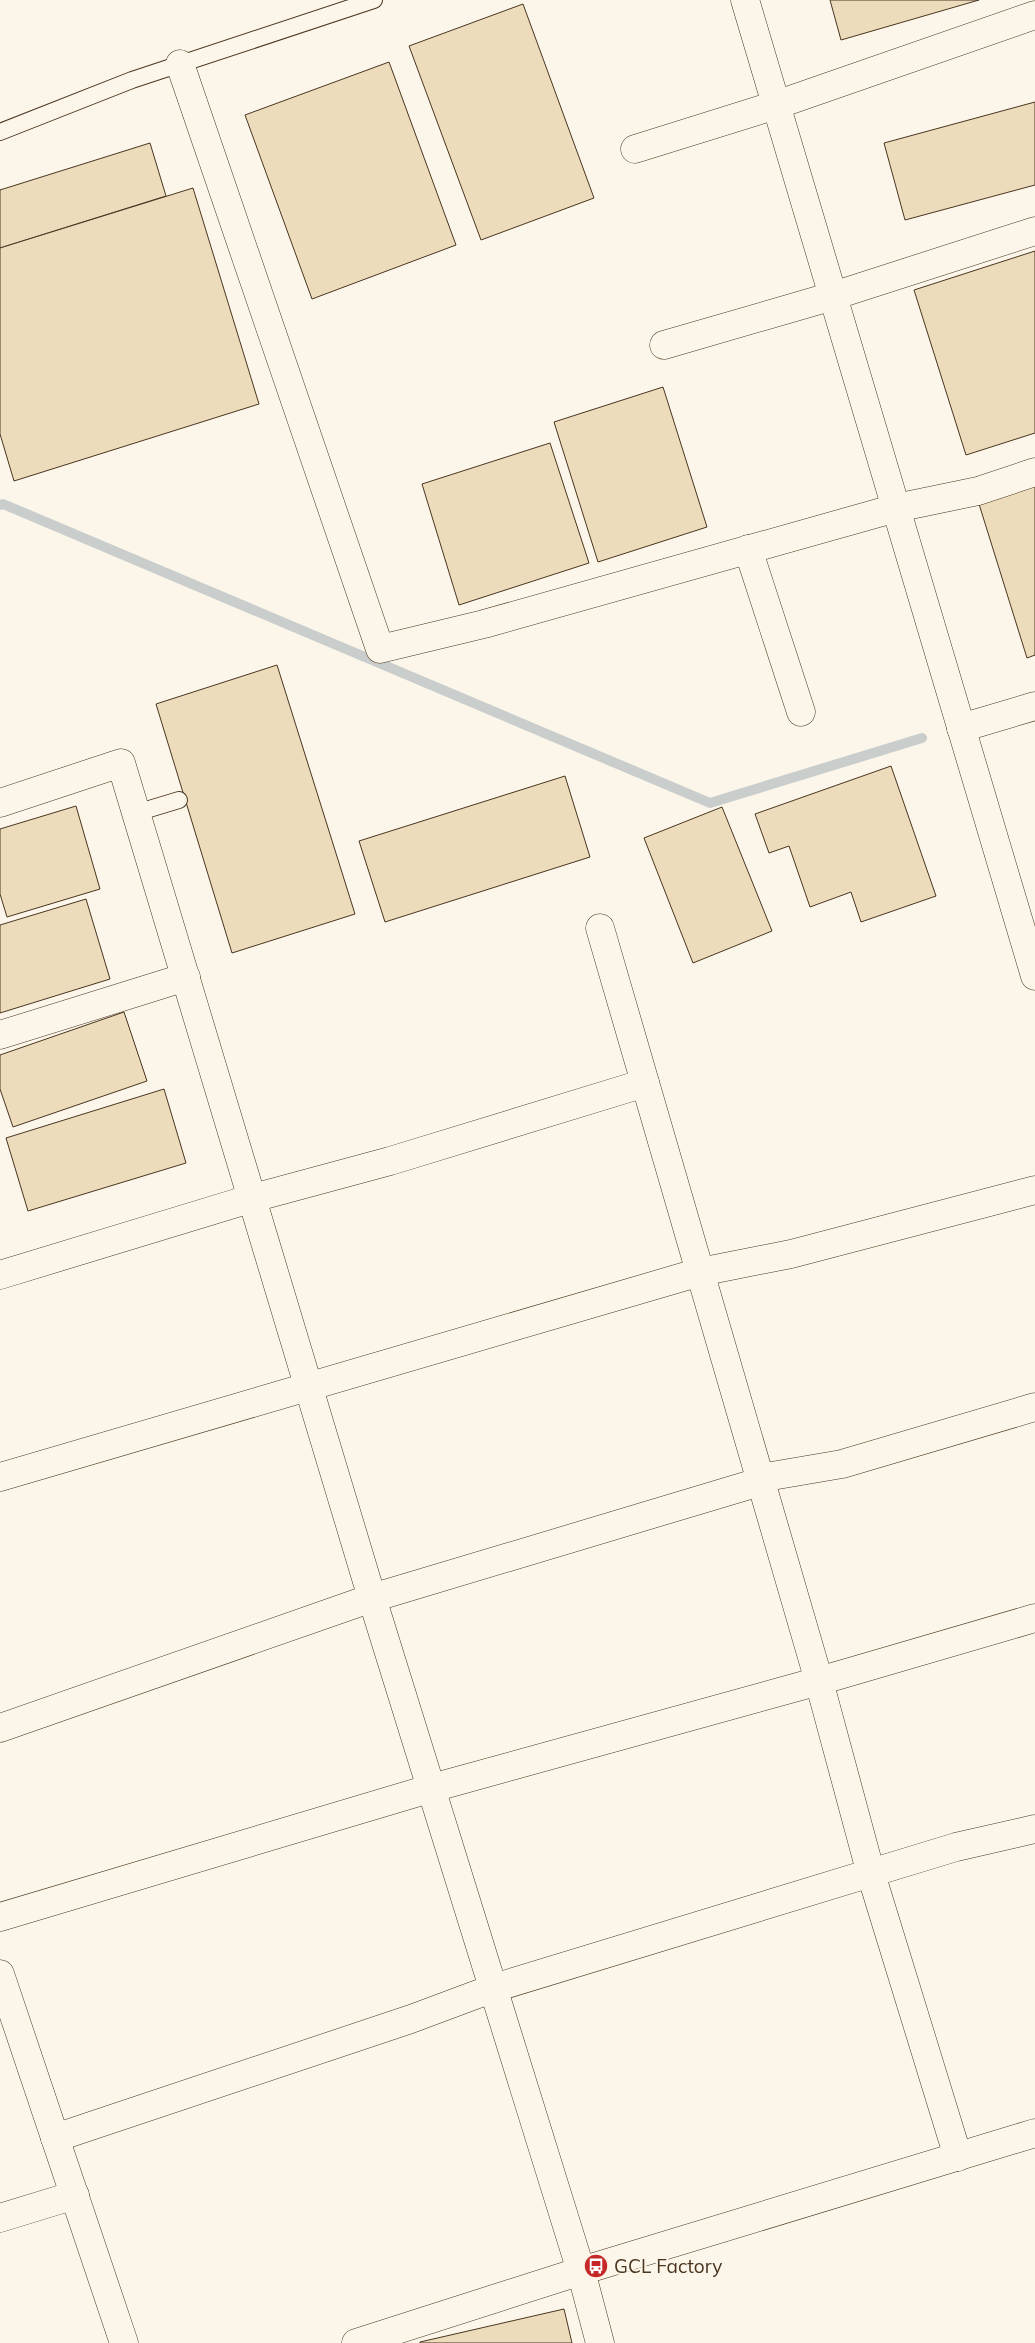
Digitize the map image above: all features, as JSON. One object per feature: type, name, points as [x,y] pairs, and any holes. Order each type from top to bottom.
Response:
[{"type":"street","points":[[744,0],[1033,964]]},
{"type":"street","points":[[635,149],[776,105],[1035,15]]},
{"type":"street","points":[[180,64],[380,650],[484,624],[896,508],[978,491],[1035,472]]},
{"type":"street","points":[[664,345],[833,296],[1035,231]]},
{"type":"street","points":[[748,550],[802,712]]},
{"type":"street","points":[[961,728],[1035,706]]},
{"type":"street","points":[[0,804],[121,764],[310,1386],[372,1598],[581,2271],[600,2343]]},
{"type":"street","points":[[600,928],[819,1681],[871,1874],[958,2157]]},
{"type":"street","points":[[0,1035],[186,977]]},
{"type":"street","points":[[0,1275],[253,1198],[390,1161],[645,1083]]},
{"type":"street","points":[[0,1476],[700,1272],[791,1254],[1035,1190]]},
{"type":"street","points":[[0,1728],[372,1598],[756,1483],[760,1478],[842,1464],[1035,1407]]},
{"type":"street","points":[[0,1917],[432,1788],[819,1681],[1035,1618]]},
{"type":"street","points":[[55,2138],[411,2019],[494,1988],[956,1847],[1035,1829]]},
{"type":"street","points":[[0,1974],[8,2024],[55,2138],[124,2343]]},
{"type":"street","points":[[356,2343],[581,2271],[1035,2133]]},
{"type":"street","points":[[0,2218],[74,2195]]},
{"type":"lane","points":[[0,132],[132,80],[374,0]]},
{"type":"lane","points":[[136,813],[179,800]]},
{"type":"building","points":[[830,0],[979,0],[841,40]]},
{"type":"building","points":[[523,4],[594,198],[481,240],[409,46]]},
{"type":"building","points":[[389,62],[456,245],[312,299],[245,115]]},
{"type":"building","points":[[1035,102],[1035,185],[905,220],[884,143]]},
{"type":"building","points":[[150,143],[166,196],[0,248],[0,190]]},
{"type":"building","points":[[193,188],[259,404],[14,481],[0,434],[0,248]]},
{"type":"building","points":[[1035,251],[1035,433],[966,455],[914,290]]},
{"type":"building","points":[[663,387],[707,527],[598,562],[554,422]]},
{"type":"building","points":[[550,443],[589,563],[459,605],[422,484]]},
{"type":"building","points":[[1035,485],[1035,655],[1027,658],[979,504]]},
{"type":"building","points":[[277,665],[355,914],[232,953],[156,704]]},
{"type":"building","points":[[891,766],[936,896],[861,922],[851,892],[810,907],[789,846],[769,853],[755,814]]},
{"type":"building","points":[[565,776],[590,857],[385,922],[359,841]]},
{"type":"building","points":[[76,806],[100,889],[7,917],[0,894],[0,829]]},
{"type":"building","points":[[722,807],[772,931],[693,963],[644,838]]},
{"type":"building","points":[[86,899],[110,979],[0,1013],[0,925]]},
{"type":"building","points":[[124,1012],[147,1081],[13,1127],[0,1089],[0,1055]]},
{"type":"building","points":[[164,1089],[186,1163],[28,1211],[6,1138]]},
{"type":"building","points":[[564,2309],[572,2343],[420,2343],[420,2342]]},
{"type":"waterway","points":[[0,505],[3,504],[710,803],[922,738]]},
{"type":"place","name":"GCL Factory","points":[[596,2266]]}]
